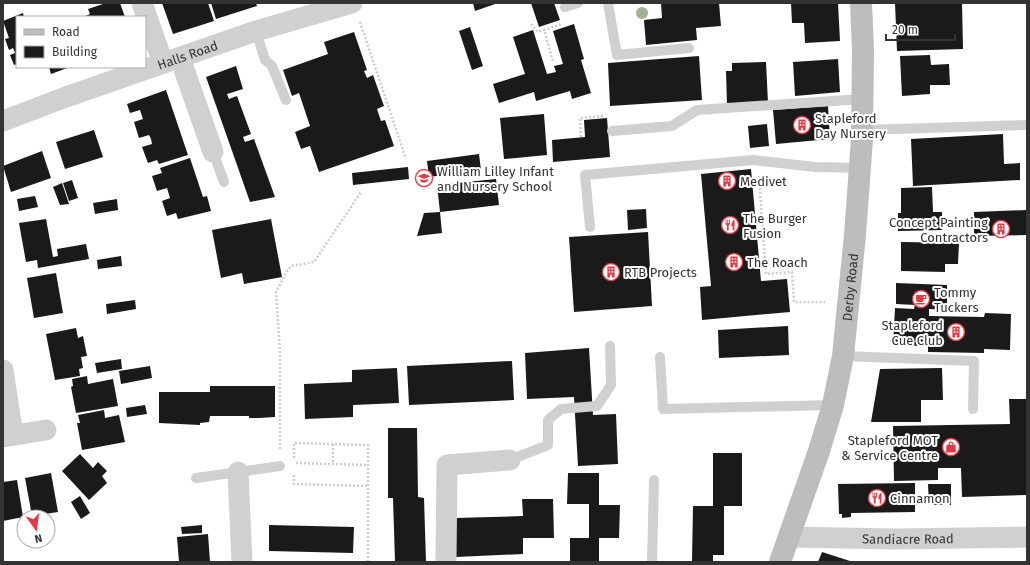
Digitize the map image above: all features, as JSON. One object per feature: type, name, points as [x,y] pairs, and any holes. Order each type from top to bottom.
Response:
[{"type":"main road","name":"Derby Road","points":[[780,562],[817,457],[833,405],[843,356],[862,130],[863,98],[861,3]]},
{"type":"street","points":[[142,3],[172,60],[213,152]]},
{"type":"street","name":"Halls Road","points":[[4,118],[256,31],[355,10]]},
{"type":"street","points":[[3,370],[8,436],[46,430]]},
{"type":"street","points":[[446,562],[447,465],[510,460]]},
{"type":"street","points":[[238,472],[242,562]]},
{"type":"street","name":"Sandiacre Road","points":[[789,537],[895,539],[1027,537]]},
{"type":"lane","points":[[565,7],[578,3]]},
{"type":"lane","points":[[608,3],[617,55],[689,48]]},
{"type":"lane","points":[[256,31],[265,60],[272,66],[286,100]]},
{"type":"lane","points":[[612,132],[672,126],[696,110],[863,98]]},
{"type":"lane","points":[[862,130],[1024,125]]},
{"type":"lane","points":[[213,152],[224,182]]},
{"type":"lane","points":[[590,227],[585,175],[758,160],[815,167],[860,168]]},
{"type":"lane","points":[[510,460],[548,445],[548,420],[561,409],[596,406],[611,385],[610,346]]},
{"type":"lane","points":[[843,356],[974,361],[974,409]]},
{"type":"lane","points":[[660,357],[663,409],[833,405]]},
{"type":"lane","points":[[196,478],[280,466]]},
{"type":"lane","points":[[652,562],[654,480]]},
{"type":"path","points":[[531,24],[538,32],[565,22],[565,7]]},
{"type":"path","points":[[355,10],[406,159]]},
{"type":"path","points":[[544,30],[553,60]]},
{"type":"path","points":[[581,137],[580,118],[611,115],[612,132]]},
{"type":"path","points":[[758,160],[766,274],[792,272],[794,302],[848,301]]},
{"type":"path","points":[[280,466],[280,352],[276,292],[291,266],[314,262],[361,192]]},
{"type":"path","points":[[368,486],[294,484],[294,443],[368,445],[368,465],[368,486],[368,562]]},
{"type":"path","points":[[333,444],[333,464]]},
{"type":"path","points":[[294,463],[368,465]]},
{"type":"building","points":[[106,3],[120,3],[125,16],[85,16],[90,14],[88,9]]},
{"type":"building","points":[[162,3],[208,3],[214,21],[173,34]]},
{"type":"building","points":[[211,3],[256,3],[257,6],[216,19]]},
{"type":"building","points":[[473,3],[498,3],[475,11]]},
{"type":"building","points":[[531,3],[554,3],[560,20],[539,27]]},
{"type":"building","points":[[661,3],[719,3],[721,26],[696,28],[697,40],[646,45],[644,20],[662,18]]},
{"type":"building","points":[[791,3],[838,3],[840,41],[805,43],[804,23],[792,23]]},
{"type":"building","points":[[895,3],[962,3],[963,49],[897,51]]},
{"type":"building","points":[[23,13],[24,16],[16,16],[16,64],[14,65],[10,55],[15,53],[13,48],[9,50],[5,39],[9,38],[3,21]]},
{"type":"building","points":[[574,24],[584,59],[581,60],[591,93],[572,99],[570,91],[536,101],[534,92],[499,103],[493,84],[525,74],[513,37],[533,30],[547,74],[556,72],[554,66],[563,64],[553,31]]},
{"type":"building","points":[[470,27],[483,66],[472,70],[459,31]]},
{"type":"building","points":[[354,32],[367,70],[364,71],[367,78],[373,75],[384,106],[377,109],[381,121],[385,120],[394,146],[319,172],[310,146],[301,149],[295,132],[310,126],[299,93],[292,96],[283,70],[328,54],[324,42]]},
{"type":"building","points":[[930,55],[931,65],[949,64],[950,85],[930,85],[930,94],[902,96],[900,56]]},
{"type":"building","points":[[699,56],[702,100],[610,106],[608,63]]},
{"type":"building","points":[[838,59],[840,92],[795,96],[793,62]]},
{"type":"building","points":[[766,62],[768,103],[727,105],[726,71],[732,71],[732,63]]},
{"type":"building","points":[[236,66],[243,89],[227,94],[229,99],[237,96],[251,134],[243,137],[245,142],[254,139],[275,197],[250,202],[206,77]]},
{"type":"building","points":[[49,68],[67,68],[51,74]]},
{"type":"building","points":[[166,90],[188,155],[159,164],[157,160],[148,163],[142,147],[152,144],[151,139],[149,135],[139,138],[134,122],[143,119],[140,110],[130,113],[127,104]]},
{"type":"building","name":"Stapleford Day Nursery","points":[[828,106],[830,139],[776,144],[773,110]]},
{"type":"building","points":[[544,114],[547,155],[504,159],[500,118]]},
{"type":"building","points":[[607,118],[610,157],[553,162],[552,140],[585,137],[584,120]]},
{"type":"building","points":[[767,124],[769,146],[750,148],[748,126]]},
{"type":"building","points":[[94,130],[103,157],[65,169],[56,142]]},
{"type":"building","points":[[1003,134],[1004,164],[1020,163],[1020,180],[913,186],[911,139]]},
{"type":"building","points":[[42,151],[51,178],[11,192],[3,166]]},
{"type":"building","points":[[479,154],[481,170],[429,177],[427,161]]},
{"type":"building","points":[[190,158],[203,197],[207,196],[211,211],[178,219],[176,213],[167,216],[162,201],[170,198],[167,188],[157,191],[152,176],[162,173],[160,168]]},
{"type":"building","points":[[408,167],[409,179],[353,185],[352,173]]},
{"type":"building","points":[[751,169],[761,281],[787,279],[790,312],[702,320],[700,287],[711,286],[701,174]]},
{"type":"building","points":[[496,179],[499,205],[440,212],[437,185]]},
{"type":"building","points":[[72,180],[78,198],[69,201],[63,183]]},
{"type":"building","points":[[62,183],[69,204],[60,205],[53,187]]},
{"type":"building","points":[[932,187],[933,212],[942,212],[942,230],[898,231],[898,213],[901,213],[901,188]]},
{"type":"building","points":[[35,196],[38,207],[19,211],[17,199]]},
{"type":"building","points":[[117,199],[118,210],[95,214],[93,203]]},
{"type":"building","points":[[646,209],[647,228],[628,230],[627,210]]},
{"type":"building","name":"Concept Painting Contractors","points":[[1027,210],[1027,235],[974,236],[974,212]]},
{"type":"building","points":[[440,212],[442,233],[417,236],[424,213]]},
{"type":"building","points":[[46,219],[53,257],[58,256],[57,249],[86,244],[89,259],[38,268],[37,260],[26,262],[19,223]]},
{"type":"building","points":[[271,219],[282,277],[244,284],[242,273],[221,278],[212,230]]},
{"type":"building","name":"RTB Projects","points":[[648,232],[652,306],[574,312],[569,237]]},
{"type":"building","points":[[901,242],[959,243],[958,264],[945,264],[945,272],[901,271]]},
{"type":"building","points":[[121,256],[122,266],[98,269],[97,260]]},
{"type":"building","points":[[56,273],[63,313],[34,318],[27,278]]},
{"type":"building","points":[[896,283],[947,285],[947,310],[929,309],[929,316],[984,317],[985,313],[1011,314],[1010,350],[984,349],[984,353],[928,352],[928,346],[893,345],[895,308],[914,309],[915,305],[896,304]]},
{"type":"building","points":[[135,300],[136,309],[107,314],[106,304]]},
{"type":"building","points":[[788,326],[789,355],[719,358],[718,330]]},
{"type":"building","points":[[76,328],[78,338],[83,336],[87,356],[81,357],[83,368],[79,369],[80,376],[55,380],[46,334]]},
{"type":"building","points":[[589,348],[593,415],[616,414],[618,464],[578,466],[574,397],[527,399],[525,353]]},
{"type":"building","points":[[121,359],[122,369],[97,373],[95,363]]},
{"type":"building","points":[[512,361],[514,400],[409,405],[407,366]]},
{"type":"building","points":[[150,366],[152,378],[121,384],[119,371]]},
{"type":"building","points":[[397,368],[399,403],[353,405],[353,417],[305,419],[304,384],[352,382],[352,370]]},
{"type":"building","points":[[942,368],[943,400],[921,400],[921,422],[871,422],[880,369]]},
{"type":"building","points":[[87,376],[88,384],[113,379],[118,406],[76,413],[71,387],[73,386],[72,379]]},
{"type":"building","points":[[210,386],[275,386],[275,417],[249,418],[249,416],[210,416],[209,422],[200,423],[200,425],[159,423],[159,392],[210,392]]},
{"type":"building","name":"Stapleford MOT & Service Centre","points":[[1009,399],[1027,399],[1027,495],[962,497],[961,468],[938,468],[938,480],[894,481],[893,426],[1010,424]]},
{"type":"building","points":[[145,405],[147,414],[127,417],[126,408]]},
{"type":"building","points":[[104,410],[105,418],[119,415],[125,442],[82,450],[77,423],[80,423],[78,415]]},
{"type":"building","points":[[388,428],[417,428],[418,497],[424,498],[426,562],[395,562],[393,498],[388,498]]},
{"type":"building","points":[[713,453],[742,453],[742,506],[724,506],[724,555],[713,555],[713,562],[692,562],[693,506],[713,506]]},
{"type":"building","points":[[80,454],[93,468],[98,462],[107,471],[102,476],[107,483],[89,500],[62,471]]},
{"type":"building","points":[[51,473],[58,512],[56,512],[56,509],[31,509],[25,478]]},
{"type":"building","points":[[568,473],[599,473],[599,505],[620,505],[619,538],[599,538],[599,562],[570,562],[570,538],[589,538],[589,504],[567,504]]},
{"type":"building","points":[[17,480],[22,509],[16,509],[16,518],[3,521],[3,482]]},
{"type":"building","name":"Cinnamon","points":[[915,483],[915,512],[851,513],[851,517],[842,518],[842,514],[839,514],[838,484]]},
{"type":"building","points":[[928,484],[951,484],[951,505],[929,505]]},
{"type":"building","points":[[80,496],[90,513],[81,519],[71,502]]},
{"type":"building","points":[[522,499],[553,499],[554,538],[523,538],[523,554],[456,557],[455,518],[523,516]]},
{"type":"building","points":[[202,525],[202,533],[182,534],[181,527]]},
{"type":"building","points":[[269,525],[354,527],[353,553],[269,551]]},
{"type":"building","points":[[208,534],[210,562],[179,562],[177,537]]},
{"type":"building","points":[[822,552],[850,561],[818,562]]},
{"type":"place","name":"Stapleford Day Nursery","points":[[802,125]]},
{"type":"place","name":"William Lilley Infant and Nursery School","points":[[424,178]]},
{"type":"place","name":"Medivet","points":[[727,181]]},
{"type":"place","name":"The Burger Fusion","points":[[730,225]]},
{"type":"place","name":"Concept Painting Contractors","points":[[1001,229]]},
{"type":"place","name":"The Roach","points":[[734,262]]},
{"type":"place","name":"RTB Projects","points":[[611,272]]},
{"type":"place","name":"Tommy Tuckers","points":[[921,299]]},
{"type":"place","name":"Stapleford Cue Club","points":[[956,332]]},
{"type":"place","name":"Stapleford MOT & Service Centre","points":[[951,447]]},
{"type":"place","name":"Cinnamon","points":[[877,498]]}]
